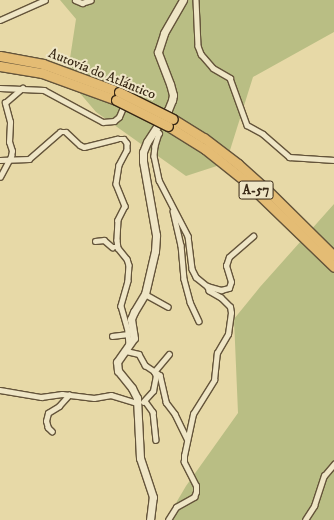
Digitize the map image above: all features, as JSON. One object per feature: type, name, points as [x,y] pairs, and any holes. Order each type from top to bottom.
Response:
[{"type":"highway","name":"Autovía do Atlántico","points":[[0,56],[43,64],[118,96],[204,138],[238,164],[265,188],[334,256]]},
{"type":"highway","name":"Autovía do Atlántico","points":[[0,66],[42,73],[118,96]]},
{"type":"highway","name":"Autovía do Atlántico","points":[[170,122],[244,180],[334,267]]},
{"type":"street","points":[[0,20],[45,0]]},
{"type":"street","points":[[75,0],[82,3],[90,0]]},
{"type":"street","points":[[150,520],[154,497],[140,458],[140,403],[136,394],[122,378],[116,366],[119,358],[134,338],[133,315],[145,294],[156,244],[143,161],[144,152],[155,129],[168,110],[173,95],[158,52],[164,33],[183,0]]},
{"type":"street","points":[[196,0],[198,46],[201,54],[213,68],[230,78],[247,125],[263,134],[288,156],[334,160]]},
{"type":"street","points":[[0,88],[44,90],[92,118],[108,123],[114,121],[123,111],[128,89],[127,82]]},
{"type":"street","points":[[0,177],[11,156],[9,139],[11,129],[5,103],[22,88]]},
{"type":"street","points":[[155,129],[159,133],[154,156],[158,176],[188,236],[194,273],[199,280],[207,286],[220,290],[229,288],[231,282],[226,266],[229,258],[253,236]]},
{"type":"street","points":[[0,160],[9,161],[29,159],[60,132],[66,132],[80,146],[84,147],[117,139],[124,139],[127,143],[127,150],[119,165],[116,184],[125,206],[118,220],[118,247],[129,265],[128,281],[121,306],[128,334],[127,349]]},
{"type":"street","points":[[173,208],[173,214],[181,245],[184,279],[190,302],[198,321]]},
{"type":"street","points":[[95,241],[104,240],[112,247],[118,247]]},
{"type":"street","points":[[168,520],[176,507],[194,496],[196,492],[196,486],[184,462],[192,414],[214,380],[217,353],[228,334],[231,313],[230,307],[221,298],[209,291],[207,286]]},
{"type":"street","points":[[145,294],[168,307]]},
{"type":"street","points":[[112,336],[128,334]]},
{"type":"street","points":[[127,349],[139,354],[145,365],[154,372],[157,372],[162,378],[166,402],[175,414],[187,439]]},
{"type":"street","points":[[154,372],[169,354]]},
{"type":"street","points":[[140,403],[154,391],[156,376],[154,372]]},
{"type":"street","points":[[0,390],[42,397],[62,394],[94,398],[111,396],[140,403],[153,412],[156,440]]},
{"type":"street","points":[[52,432],[48,428],[46,421],[48,413],[59,406],[70,395]]},
{"type":"street","points":[[305,520],[314,506],[324,476],[334,464]]},
{"type":"green space","points":[[60,0],[334,0],[334,32],[253,77],[226,163],[186,176],[96,112],[67,78],[76,19]]},
{"type":"green space","points":[[334,204],[334,520],[166,520],[186,486],[238,413],[234,319],[260,287]]}]
